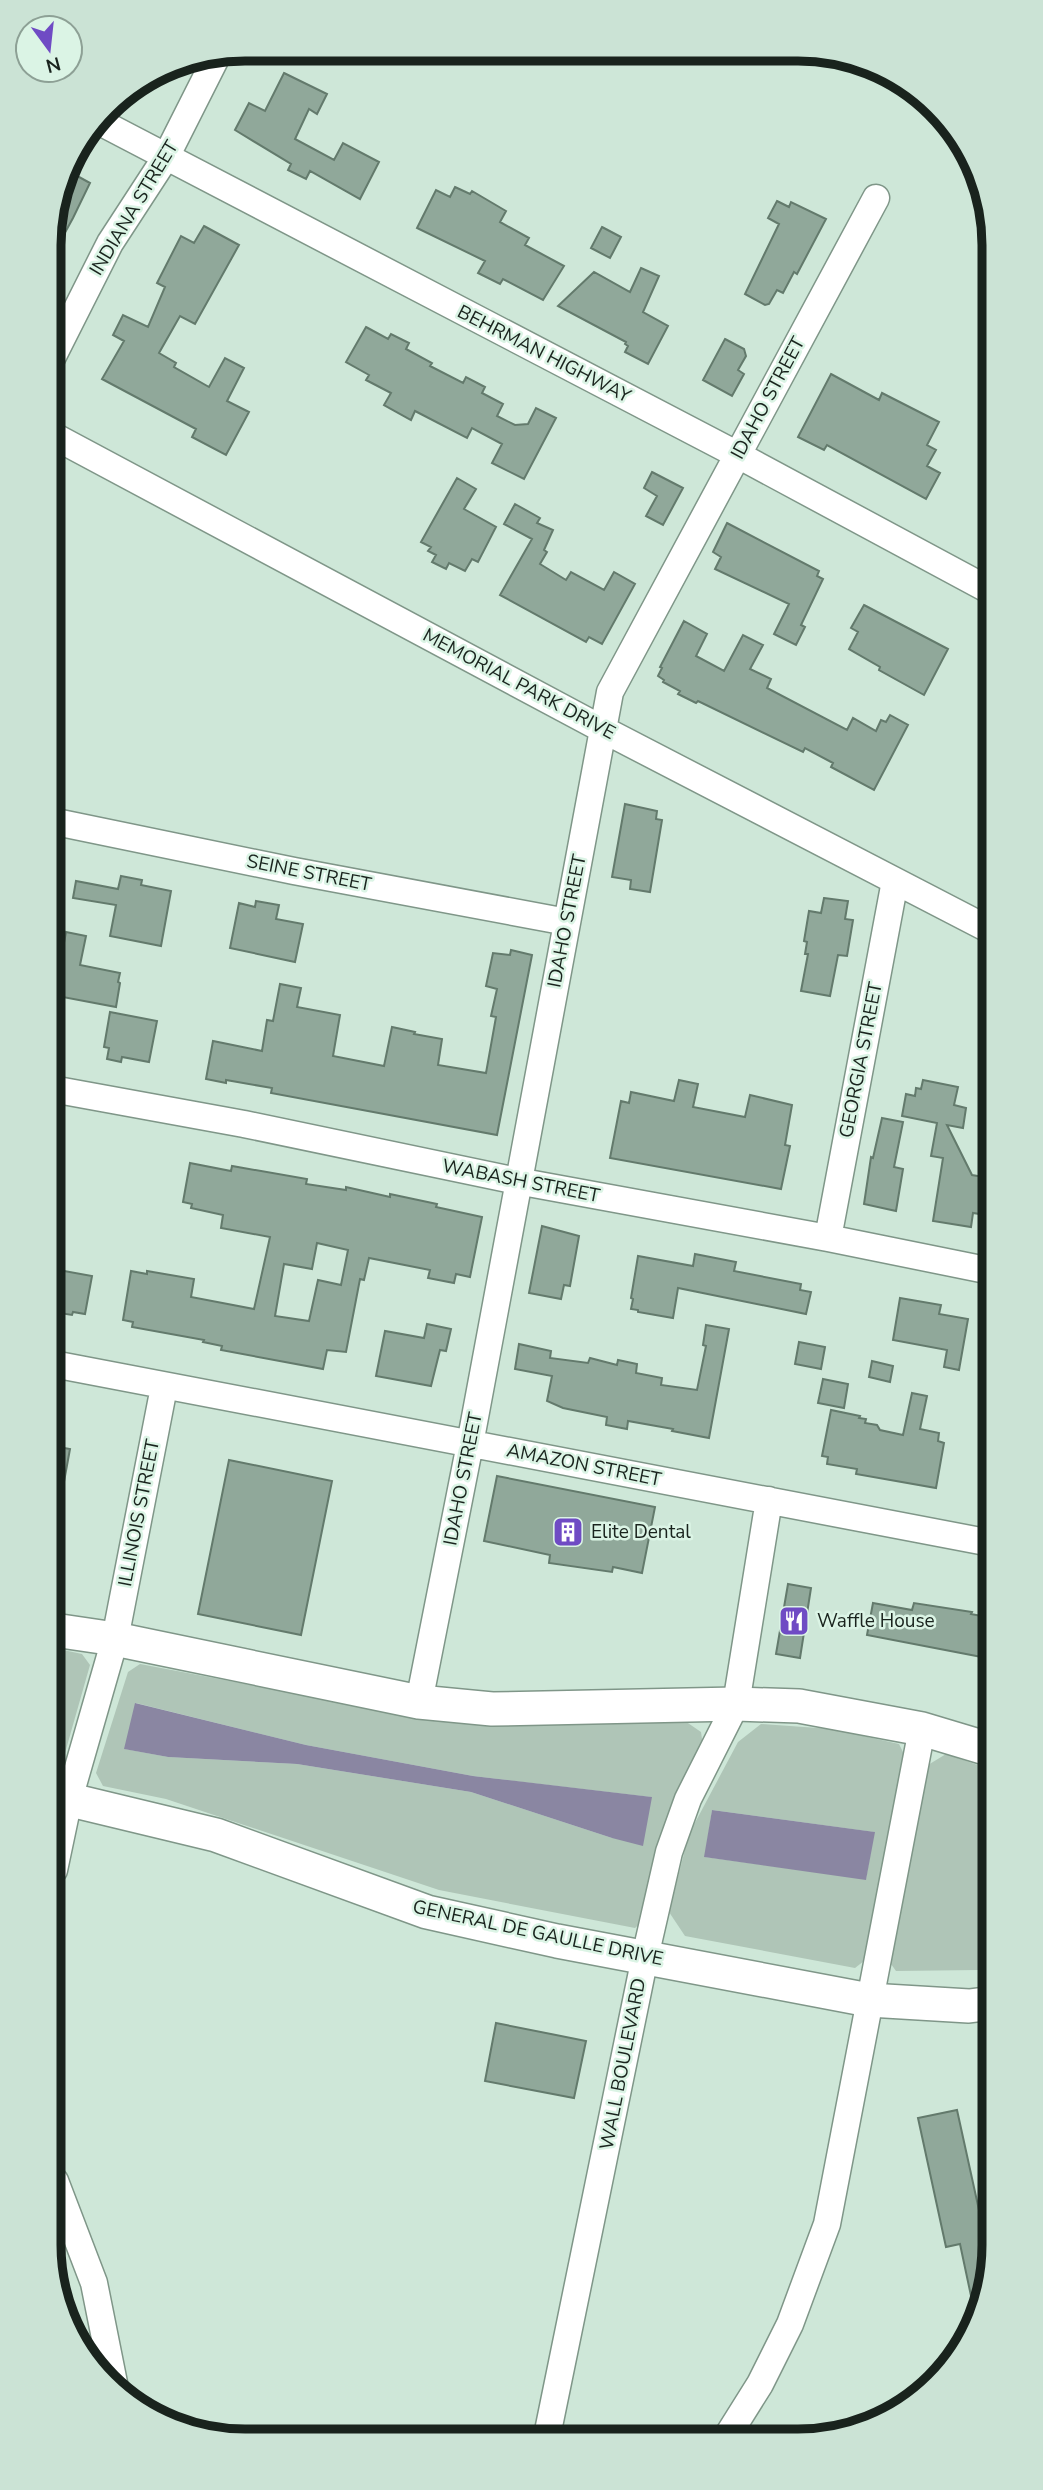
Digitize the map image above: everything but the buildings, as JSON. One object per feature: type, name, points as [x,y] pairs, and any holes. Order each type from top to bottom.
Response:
[{"type":"main road","points":[[61,1631],[116,1639],[419,1702],[492,1709],[736,1704],[799,1706],[922,1729],[981,1747]]},
{"type":"main road","name":"GENERAL DE GAULLE DRIVE","points":[[62,1797],[216,1835],[427,1912],[738,1977],[869,2000],[981,2004]]},
{"type":"street","name":"INDIANA STREET","points":[[62,338],[110,243],[166,157],[213,65]]},
{"type":"street","name":"BEHRMAN HIGHWAY","points":[[106,125],[738,455],[982,586]]},
{"type":"street","name":"IDAHO STREET","points":[[419,1702],[470,1444],[610,692],[876,198]]},
{"type":"street","name":"MEMORIAL PARK DRIVE","points":[[62,440],[604,730],[982,926]]},
{"type":"street","name":"SEINE STREET","points":[[62,823],[294,871],[567,922]]},
{"type":"street","name":"GEORGIA STREET","points":[[828,1238],[895,881]]},
{"type":"street","name":"WABASH STREET","points":[[62,1091],[981,1269]]},
{"type":"street","name":"AMAZON STREET","points":[[61,1366],[981,1541]]},
{"type":"street","name":"ILLINOIS STREET","points":[[62,1797],[116,1639],[164,1387]]},
{"type":"street","points":[[736,1704],[769,1500]]},
{"type":"street","name":"WALL BOULEVARD","points":[[548,2429],[669,1852],[688,1798],[736,1704]]},
{"type":"street","points":[[732,2429],[760,2384],[790,2324],[827,2224],[922,1729]]},
{"type":"street","points":[[61,2197],[94,2283],[112,2371]]},
{"type":"green space","points":[[61,1650],[82,1654],[90,1665],[61,1766]]},
{"type":"green space","points":[[140,1664],[399,1713],[685,1721],[701,1732],[703,1746],[676,1799],[654,1858],[643,1921],[635,1928],[439,1890],[166,1799],[103,1786],[96,1773],[128,1672]],"holes":[[[136,1703],[306,1745],[473,1776],[651,1797],[612,1838],[471,1792],[297,1764],[168,1757],[125,1749]]]},
{"type":"green space","points":[[761,1724],[832,1729],[899,1744],[909,1764],[869,1957],[855,1968],[685,1936],[669,1912],[689,1834],[738,1742]],"holes":[[[712,1810],[874,1832],[866,1879],[705,1857]]]},
{"type":"green space","points":[[946,1754],[981,1766],[981,1969],[896,1971],[891,1964],[928,1765]]},
{"type":"shaded area","points":[[135,1703],[306,1745],[473,1776],[652,1797],[643,1846],[471,1792],[297,1764],[168,1757],[124,1749]]},
{"type":"shaded area","points":[[712,1810],[875,1832],[866,1880],[704,1857]]},
{"type":"place","name":"Elite Dental","points":[[568,1532]]},
{"type":"place","name":"Waffle House","points":[[794,1621]]}]
